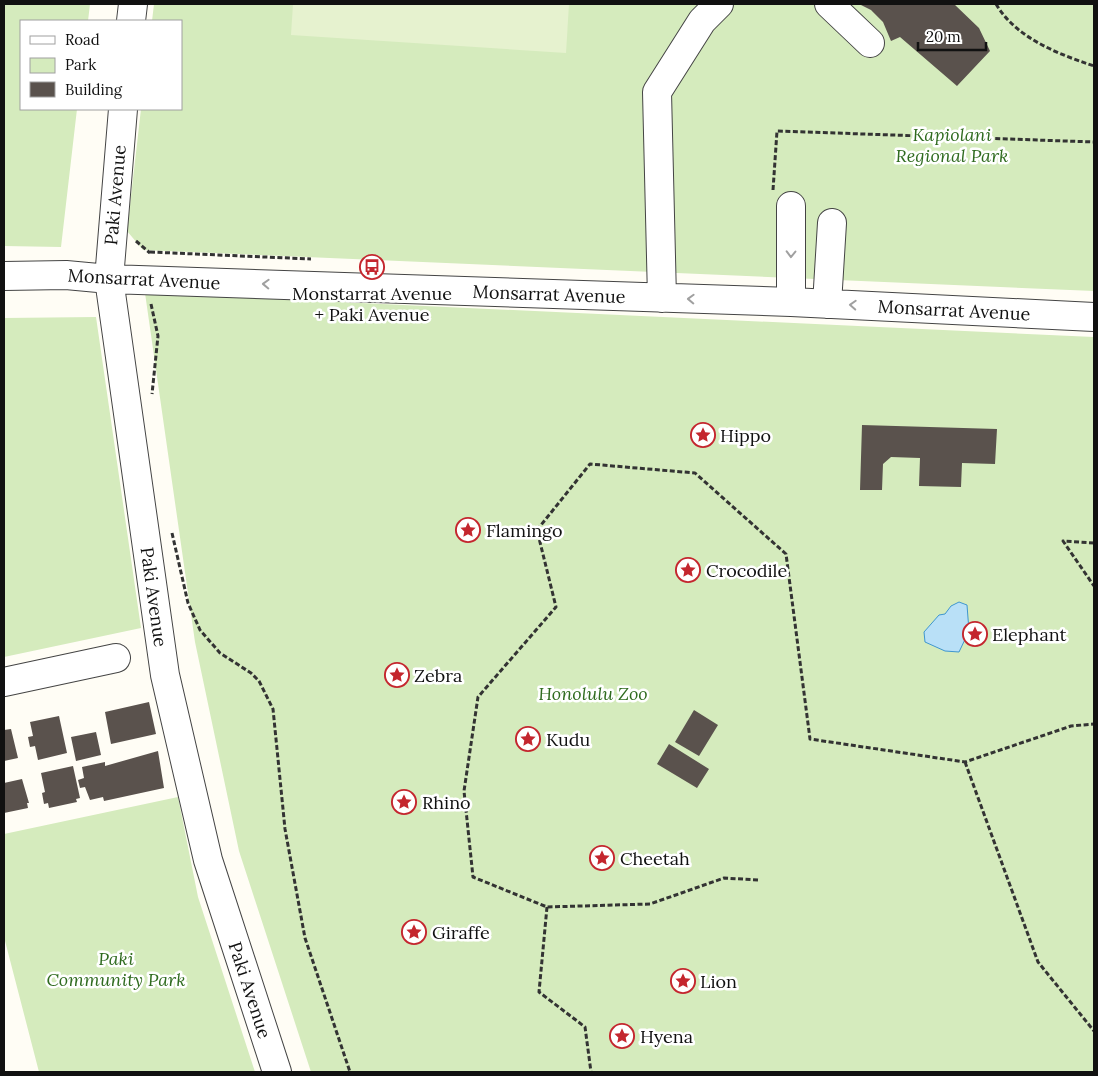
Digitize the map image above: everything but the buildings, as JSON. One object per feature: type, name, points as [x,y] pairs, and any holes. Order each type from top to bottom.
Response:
[{"type":"street","points":[[131,20],[133,4]]},
{"type":"street","points":[[662,298],[657,92],[702,21],[719,4]]},
{"type":"street","points":[[829,4],[870,43]]},
{"type":"street","name":"Paki Avenue","points":[[123,110],[109,279],[165,675],[208,860],[277,1072]]},
{"type":"street","points":[[791,302],[792,206]]},
{"type":"street","points":[[827,304],[832,223]]},
{"type":"street","name":"Monsarrat Avenue","points":[[4,276],[66,275],[109,279],[791,302],[1094,316]]},
{"type":"street","points":[[4,682],[116,658]]},
{"type":"path","points":[[996,4],[1004,18],[1018,31],[1072,58],[1094,66]]},
{"type":"path","points":[[151,310],[158,336],[151,397]]},
{"type":"path","points":[[758,880],[724,878],[650,904],[547,907],[473,877],[464,791],[478,697],[556,607],[537,530],[590,464],[695,473],[786,554],[810,739],[965,762],[1071,726],[1094,724]]},
{"type":"path","points":[[171,528],[188,603],[200,630],[220,653],[247,670],[259,681],[273,709],[286,829],[305,938],[350,1072]]},
{"type":"path","points":[[1094,543],[1062,542],[1094,586]]},
{"type":"path","points":[[965,762],[1038,962],[1094,1032]]},
{"type":"path","points":[[547,907],[539,992],[585,1027],[591,1072]]},
{"type":"green space","points":[[4,4],[90,4],[88,20],[20,20],[20,110],[77,110],[61,247],[4,246]]},
{"type":"green space","name":"Kapiolani Regional Park","points":[[154,4],[1094,4],[1094,291],[143,250],[127,231],[141,110],[182,110],[182,20],[152,20]]},
{"type":"green space","points":[[293,4],[569,4],[566,53],[291,35]]},
{"type":"green space","name":"Honolulu Zoo","points":[[145,293],[1094,337],[1094,1072],[311,1072],[239,851],[195,642]]},
{"type":"green space","points":[[96,317],[141,628],[4,657],[4,318]]},
{"type":"green space","name":"Paki Community Park","points":[[178,797],[198,897],[255,1072],[39,1072],[4,937],[4,834]]},
{"type":"water","points":[[959,602],[967,605],[969,631],[959,652],[945,651],[925,642],[924,632],[939,615],[945,614],[951,606]]},
{"type":"place","name":"Monstarrat Avenue + Paki Avenue","points":[[372,267]]},
{"type":"place","name":"Hippo","points":[[703,435]]},
{"type":"place","name":"Flamingo","points":[[468,530]]},
{"type":"place","name":"Crocodile","points":[[688,570]]},
{"type":"place","name":"Elephant","points":[[975,634]]},
{"type":"place","name":"Zebra","points":[[397,675]]},
{"type":"place","name":"Kudu","points":[[528,739]]},
{"type":"place","name":"Rhino","points":[[404,802]]},
{"type":"place","name":"Cheetah","points":[[602,858]]},
{"type":"place","name":"Giraffe","points":[[414,932]]},
{"type":"place","name":"Lion","points":[[683,981]]},
{"type":"place","name":"Hyena","points":[[622,1036]]}]
